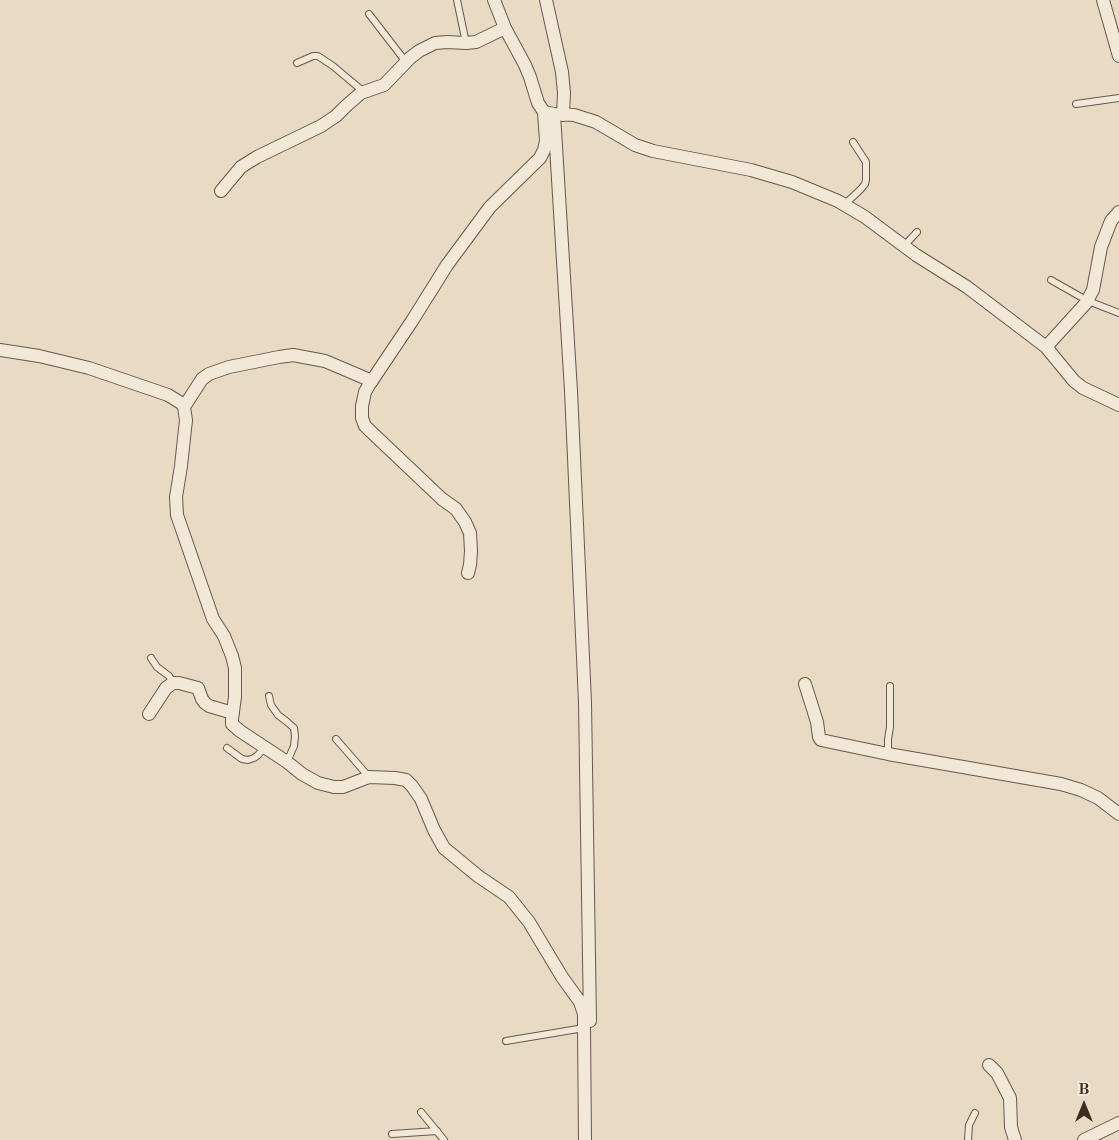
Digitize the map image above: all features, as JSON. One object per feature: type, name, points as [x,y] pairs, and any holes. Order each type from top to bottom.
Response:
[{"type":"street","points":[[494,0],[505,28],[526,65],[538,104],[554,114],[574,115],[596,122],[636,145],[653,151],[751,170],[792,182],[838,201],[865,217],[904,246],[967,287],[1046,347],[1074,381],[1119,406]]},
{"type":"street","points":[[468,573],[471,551],[470,533],[461,515],[365,426],[362,418],[362,406],[365,392],[446,265],[490,207],[540,158],[544,150],[554,114],[564,93],[562,72],[546,0]]},
{"type":"street","points":[[1103,0],[1119,56]]},
{"type":"street","points":[[221,191],[241,167],[257,156],[322,126],[364,92],[384,85],[419,51],[434,43],[476,42],[505,28]]},
{"type":"street","points":[[554,114],[571,391],[585,702],[591,1140]]},
{"type":"street","points":[[1046,347],[1088,301],[1094,290],[1100,247],[1111,221],[1119,212]]},
{"type":"street","points":[[0,350],[39,356],[89,368],[168,395],[184,407],[186,420],[176,498],[177,515],[213,619],[224,636],[232,656],[235,668],[236,697],[232,724],[264,748],[318,783],[343,787],[369,777],[406,780],[420,799],[444,848],[478,876],[509,897],[529,922],[562,977],[580,1002],[584,1014],[585,1140]]},
{"type":"street","points":[[184,407],[202,378],[209,374],[229,367],[293,355],[325,361],[372,381]]},
{"type":"street","points":[[149,714],[166,688],[174,683],[183,683],[198,688],[205,703],[209,706],[233,713]]},
{"type":"street","points":[[805,684],[820,740],[888,754],[1061,784],[1098,798],[1119,814]]},
{"type":"street","points":[[989,1065],[997,1073],[1010,1098],[1011,1127],[1015,1140]]},
{"type":"street","points":[[1084,1140],[1119,1123]]},
{"type":"lane","points":[[457,0],[466,43]]},
{"type":"lane","points":[[369,14],[406,62]]},
{"type":"lane","points":[[297,63],[313,56],[318,56],[364,92]]},
{"type":"lane","points":[[1076,104],[1119,98]]},
{"type":"lane","points":[[844,205],[861,189],[866,180],[866,162],[853,142]]},
{"type":"lane","points":[[904,246],[917,232]]},
{"type":"lane","points":[[1050,280],[1088,301],[1119,313]]},
{"type":"lane","points":[[151,658],[157,667],[169,676],[174,683]]},
{"type":"lane","points":[[888,754],[890,686]]},
{"type":"lane","points":[[269,696],[271,705],[278,716],[294,728],[294,746],[287,762]]},
{"type":"lane","points":[[336,740],[369,777]]},
{"type":"lane","points":[[227,748],[242,759],[248,760],[258,755],[264,748]]},
{"type":"lane","points":[[506,1041],[584,1028]]},
{"type":"lane","points":[[421,1112],[444,1140]]},
{"type":"lane","points":[[968,1140],[969,1125],[975,1113]]},
{"type":"lane","points":[[392,1134],[437,1132]]}]
